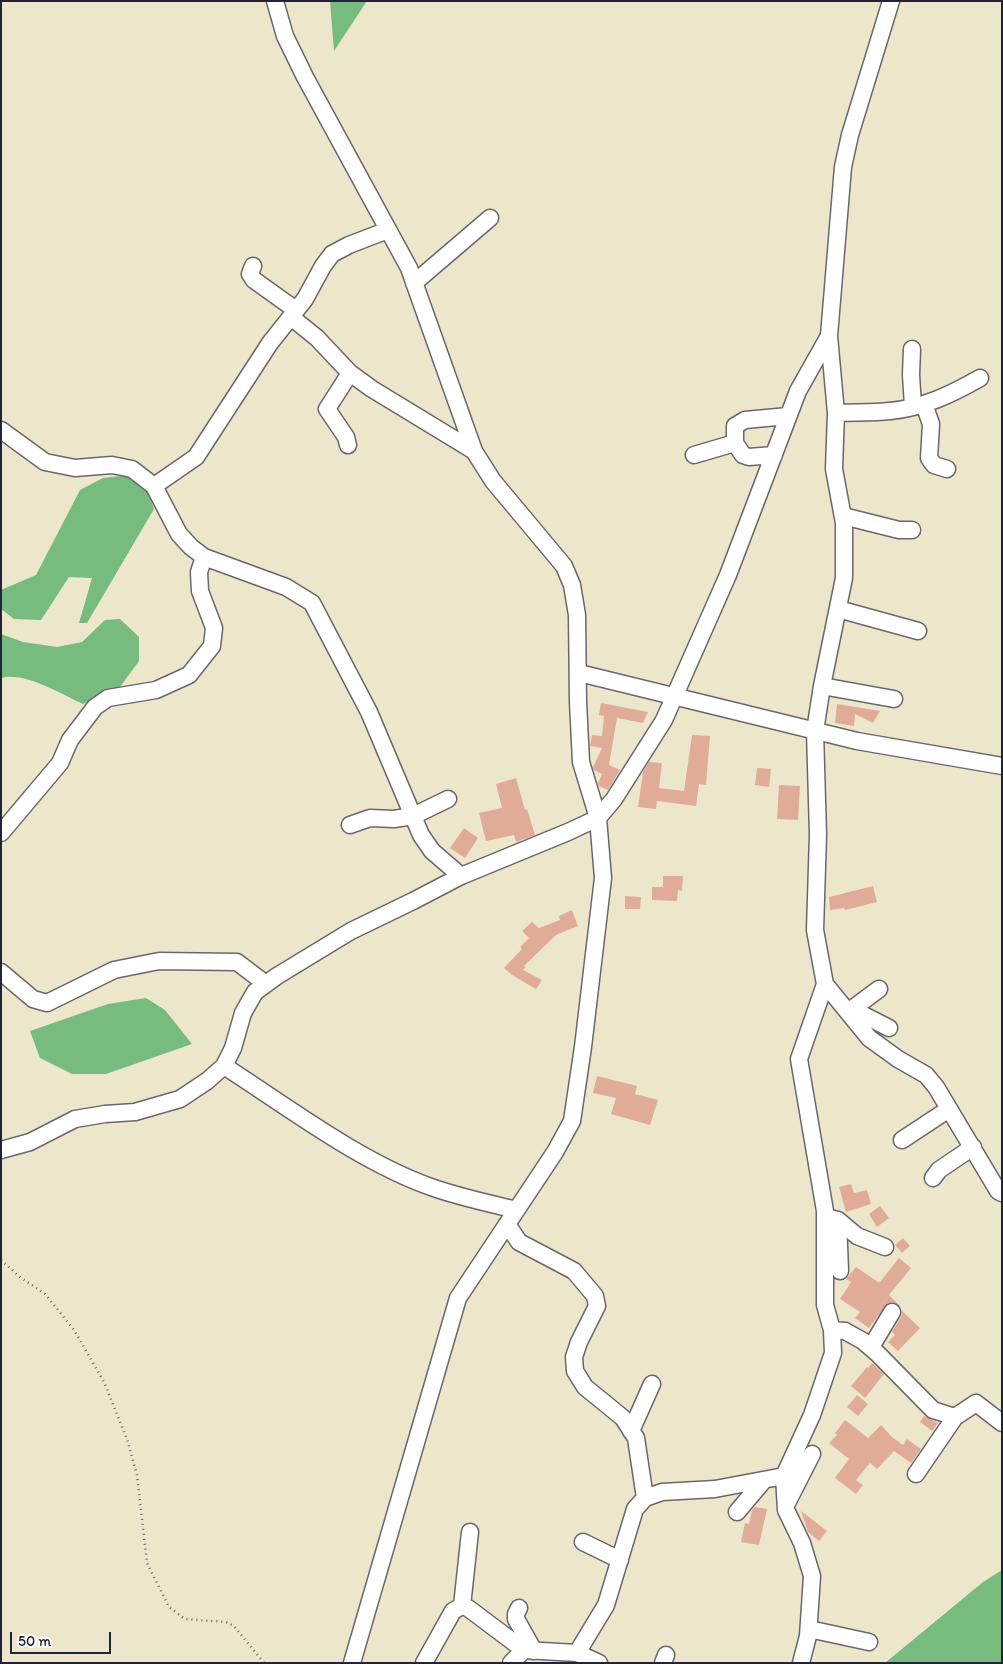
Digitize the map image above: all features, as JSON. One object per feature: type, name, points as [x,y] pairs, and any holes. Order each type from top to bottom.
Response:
[{"type":"street","points":[[275,1],[286,36],[305,76],[409,268],[474,451],[493,481],[564,566],[572,585],[577,615],[581,762],[598,818],[603,878],[583,1047],[572,1121],[555,1152],[458,1298],[352,1663]]},
{"type":"street","points":[[840,1271],[799,1059],[824,984],[815,930],[818,835],[815,731],[822,686],[844,578],[843,516],[834,468],[836,413],[829,336],[844,167],[850,135],[881,39],[891,1]]},
{"type":"street","points":[[414,283],[490,218]]},
{"type":"street","points":[[154,486],[196,457],[270,343],[305,299],[323,266],[332,254],[349,245],[388,230]]},
{"type":"street","points":[[253,266],[250,274],[254,280],[293,313],[350,373],[372,389],[474,451]]},
{"type":"street","points":[[1,1150],[30,1142],[75,1119],[135,1112],[180,1099],[207,1081],[224,1066],[233,1048],[243,1013],[255,992],[266,984],[351,931],[461,876],[598,818],[614,799],[664,720],[728,575],[798,391],[829,336]]},
{"type":"street","points":[[912,349],[911,375],[919,405],[931,424],[929,458],[934,465],[947,469]]},
{"type":"street","points":[[348,445],[346,437],[327,409],[350,373]]},
{"type":"street","points":[[836,413],[891,411],[919,405],[950,394],[980,378]]},
{"type":"street","points":[[774,455],[743,456],[735,443],[736,426],[745,420],[788,416]]},
{"type":"street","points":[[1,430],[45,462],[75,468],[112,465],[132,469],[154,486],[178,534],[204,557],[286,587],[312,603],[369,712],[421,835],[432,851],[461,876]]},
{"type":"street","points":[[694,455],[735,443]]},
{"type":"street","points":[[843,516],[899,530],[912,530]]},
{"type":"street","points":[[1,833],[60,763],[70,740],[95,707],[108,698],[156,690],[188,676],[212,646],[214,628],[200,591],[199,572],[204,557]]},
{"type":"street","points":[[838,609],[918,631]]},
{"type":"street","points":[[579,673],[857,742],[1002,766]]},
{"type":"street","points":[[822,686],[894,700]]},
{"type":"street","points":[[350,825],[370,818],[394,819],[413,816],[448,800]]},
{"type":"street","points":[[1,972],[33,999],[47,1003],[114,970],[159,961],[236,962],[266,984]]},
{"type":"street","points":[[824,984],[850,1011],[869,1038],[898,1060],[926,1075],[949,1109],[998,1191],[1002,1193]]},
{"type":"street","points":[[850,1011],[879,989]]},
{"type":"street","points":[[850,1011],[888,1028]]},
{"type":"street","points":[[224,1066],[350,1147],[399,1173],[511,1217]]},
{"type":"street","points":[[902,1140],[949,1109]]},
{"type":"street","points":[[933,1178],[939,1170],[973,1148]]},
{"type":"street","points":[[511,1217],[518,1242],[574,1271],[595,1296],[597,1306],[574,1357],[575,1371],[586,1387],[623,1418],[636,1438],[645,1498]]},
{"type":"street","points":[[831,1218],[857,1236],[886,1246]]},
{"type":"street","points":[[801,1663],[808,1636],[812,1576],[802,1543],[786,1510],[784,1476],[812,1415],[833,1354],[832,1330],[825,1305],[831,1218]]},
{"type":"street","points":[[871,1347],[892,1312]]},
{"type":"street","points":[[832,1330],[845,1331],[863,1341],[933,1410],[955,1417]]},
{"type":"street","points":[[631,1431],[652,1384]]},
{"type":"street","points":[[916,1474],[955,1417],[976,1404],[1002,1422]]},
{"type":"street","points":[[786,1504],[812,1454]]},
{"type":"street","points":[[577,1653],[606,1605],[635,1509],[645,1498],[662,1492],[714,1489],[784,1476]]},
{"type":"street","points":[[738,1512],[764,1480]]},
{"type":"street","points":[[462,1606],[470,1532]]},
{"type":"street","points":[[583,1542],[620,1560]]},
{"type":"street","points":[[424,1663],[452,1611],[462,1606],[468,1608],[529,1651],[577,1653],[598,1663]]},
{"type":"street","points":[[519,1608],[516,1619],[529,1651]]},
{"type":"street","points":[[808,1629],[868,1642]]},
{"type":"street","points":[[511,1663],[529,1651]]},
{"type":"path","points":[[1,1260],[20,1277],[45,1294],[74,1330],[104,1382],[127,1439],[137,1475],[147,1563],[169,1607],[185,1619],[226,1622],[234,1626],[264,1663]]},
{"type":"green space","points":[[330,1],[367,1],[334,51]]},
{"type":"green space","points":[[130,475],[146,486],[154,509],[87,623],[79,623],[92,578],[69,577],[41,620],[14,619],[1,609],[1,590],[36,575],[80,490],[103,478]]},
{"type":"green space","points":[[120,619],[139,637],[139,661],[120,687],[83,704],[31,681],[10,677],[1,678],[1,634],[23,642],[57,647],[82,642],[105,620]]},
{"type":"green space","points":[[146,998],[165,1010],[192,1044],[106,1074],[72,1074],[40,1058],[30,1031],[108,1004]]},
{"type":"green space","points":[[1002,1570],[1002,1663],[885,1663],[983,1582]]},
{"type":"building","points":[[601,703],[648,712],[643,723],[617,718],[609,765],[620,770],[608,790],[599,786],[598,783],[602,774],[594,770],[593,767],[602,748],[590,746],[592,735],[602,736],[604,716],[599,715]]},
{"type":"building","points":[[837,704],[880,711],[873,723],[855,714],[854,726],[835,723]]},
{"type":"building","points":[[692,735],[710,736],[706,785],[699,784],[696,806],[657,801],[656,809],[638,807],[643,772],[649,762],[662,763],[659,788],[684,791]]},
{"type":"building","points":[[757,768],[771,769],[769,787],[755,785]]},
{"type":"building","points":[[516,778],[525,810],[527,809],[535,835],[516,842],[514,835],[486,841],[479,813],[502,808],[496,784]]},
{"type":"building","points":[[779,785],[800,786],[798,820],[777,819]]},
{"type":"building","points":[[464,828],[478,838],[465,858],[450,848]]},
{"type":"building","points":[[663,876],[683,876],[682,891],[678,890],[677,901],[652,900],[652,887],[663,887]]},
{"type":"building","points":[[873,886],[877,902],[845,910],[844,908],[830,910],[829,897]]},
{"type":"building","points":[[625,896],[641,897],[640,909],[625,909]]},
{"type":"building","points":[[572,910],[578,926],[556,935],[524,966],[526,967],[523,970],[542,980],[536,989],[504,968],[522,949],[520,947],[529,938],[522,931],[532,922],[539,928],[560,920],[559,916]]},
{"type":"building","points":[[597,1076],[637,1086],[635,1094],[658,1100],[650,1125],[611,1114],[616,1098],[593,1093]]},
{"type":"building","points":[[851,1184],[854,1193],[867,1190],[871,1204],[846,1212],[839,1187]]},
{"type":"building","points":[[880,1206],[889,1218],[877,1227],[869,1214]]},
{"type":"building","points":[[903,1238],[910,1246],[902,1253],[895,1245]]},
{"type":"building","points":[[899,1258],[911,1268],[889,1295],[901,1307],[893,1302],[887,1304],[869,1328],[855,1318],[860,1312],[840,1299],[851,1282],[846,1279],[856,1267],[880,1282]]},
{"type":"building","points":[[902,1311],[920,1328],[898,1351],[888,1342],[895,1335],[892,1332],[901,1317]]},
{"type":"building","points":[[872,1363],[884,1374],[865,1398],[851,1386]]},
{"type":"building","points":[[857,1395],[868,1404],[858,1416],[847,1407]]},
{"type":"building","points":[[924,1416],[938,1423],[932,1431],[920,1422]]},
{"type":"building","points":[[845,1420],[868,1438],[881,1425],[903,1445],[907,1439],[921,1449],[911,1463],[894,1451],[877,1469],[870,1463],[856,1480],[863,1485],[856,1494],[835,1478],[849,1459],[829,1443],[837,1435],[835,1433]]},
{"type":"building","points":[[755,1507],[767,1509],[759,1545],[741,1542],[745,1523],[749,1524],[752,1510]]},
{"type":"building","points":[[801,1511],[827,1531],[819,1541],[808,1532]]}]
